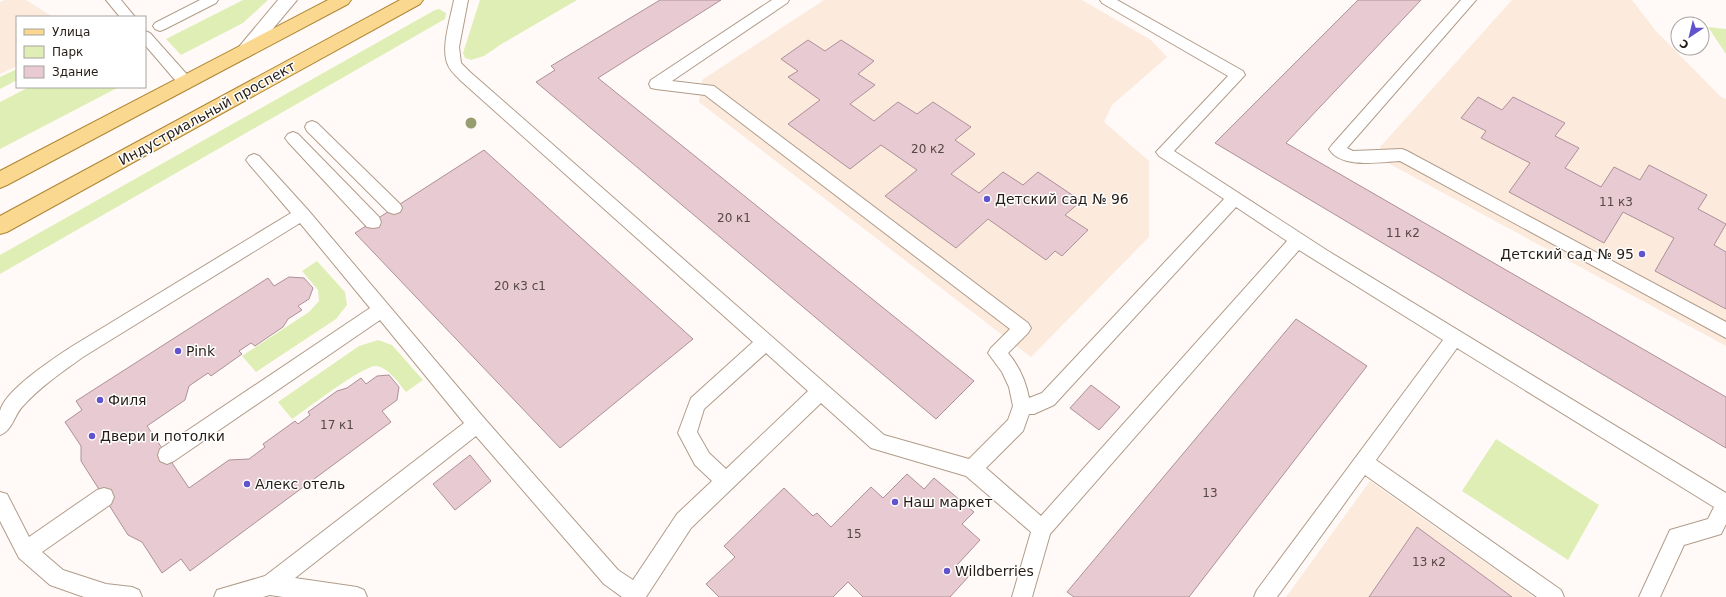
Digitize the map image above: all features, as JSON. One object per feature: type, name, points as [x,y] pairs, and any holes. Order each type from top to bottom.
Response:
[{"type":"main road","points":[[0,180],[342,0]]},
{"type":"main road","name":"Индустриальный проспект","points":[[0,226],[414,0]]},
{"type":"street","points":[[244,52],[288,0]]},
{"type":"lane","points":[[113,0],[127,16]]},
{"type":"lane","points":[[160,26],[211,0]]},
{"type":"lane","points":[[461,0],[452,47],[454,64],[461,72],[878,442],[972,469],[1042,529]]},
{"type":"lane","points":[[782,0],[656,84],[709,90],[1022,328],[997,353],[1009,367],[1018,387],[1022,406],[1016,425],[972,469]]},
{"type":"lane","points":[[1107,0],[1238,74],[1164,152],[1297,241],[1726,504],[1714,527],[1677,537],[1649,597]]},
{"type":"lane","points":[[1469,0],[1337,149],[1351,157],[1402,154],[1726,331]]},
{"type":"lane","points":[[146,37],[186,83]]},
{"type":"lane","points":[[312,127],[394,208]]},
{"type":"lane","points":[[293,138],[373,222]]},
{"type":"lane","points":[[254,160],[302,214],[477,424],[610,577],[634,595],[684,521],[820,391]]},
{"type":"lane","points":[[1022,406],[1034,406],[1048,399],[1234,199]]},
{"type":"lane","points":[[0,427],[15,402],[46,374],[77,352],[302,214]]},
{"type":"lane","points":[[1022,597],[1042,529],[1297,241]]},
{"type":"lane","points":[[167,455],[381,310]]},
{"type":"lane","points":[[1264,597],[1454,338]]},
{"type":"lane","points":[[726,482],[702,459],[687,432],[697,404],[766,342]]},
{"type":"lane","points":[[270,585],[477,424]]},
{"type":"lane","points":[[1364,462],[1554,597]]},
{"type":"lane","points":[[26,551],[104,497]]},
{"type":"lane","points":[[0,501],[26,551],[57,578],[106,594],[132,597]]},
{"type":"lane","points":[[224,597],[270,585],[357,597]]},
{"type":"shaded area","points":[[5,0],[26,0],[51,16],[16,16],[16,66],[0,74],[0,2]]},
{"type":"shaded area","name":"Детский сад № 96","points":[[824,0],[1082,0],[1151,40],[1167,57],[1112,105],[1104,122],[1149,161],[1149,237],[1031,357],[699,102],[702,80]]},
{"type":"shaded area","name":"Детский сад № 95","points":[[1512,0],[1632,0],[1655,30],[1670,45],[1670,56],[1681,56],[1721,97],[1726,99],[1726,346],[1388,163],[1380,147]]},
{"type":"shaded area","points":[[1370,481],[1534,597],[1286,597]]},
{"type":"green space","points":[[243,0],[268,0],[243,23],[181,55],[166,39]]},
{"type":"green space","points":[[480,0],[577,0],[484,56],[471,60],[465,58],[463,53]]},
{"type":"green space","points":[[439,9],[446,13],[445,19],[0,274],[0,255]]},
{"type":"green space","points":[[1710,27],[1726,29],[1726,54],[1710,30]]},
{"type":"green space","points":[[16,69],[16,81],[0,89],[0,77]]},
{"type":"green space","points":[[27,88],[117,88],[0,149],[0,102]]},
{"type":"green space","points":[[317,261],[345,292],[347,305],[336,319],[256,372],[242,356],[309,312],[319,301],[318,290],[302,271]]},
{"type":"green space","points":[[378,340],[392,345],[423,380],[406,392],[386,370],[377,366],[370,367],[335,388],[292,419],[278,402],[359,346]]},
{"type":"green space","points":[[1496,439],[1599,505],[1568,560],[1462,491]]},
{"type":"building","points":[[660,0],[721,0],[598,78],[974,381],[936,419],[536,82],[555,70],[551,66]]},
{"type":"building","points":[[1358,0],[1421,0],[1286,143],[1726,397],[1726,448],[1215,143]]},
{"type":"building","points":[[808,40],[825,51],[841,40],[874,61],[858,74],[875,85],[850,104],[874,121],[898,102],[917,114],[933,102],[971,127],[955,140],[975,154],[951,174],[979,193],[1003,172],[1023,185],[1038,172],[1081,201],[1065,215],[1088,230],[1062,256],[1055,251],[1046,260],[988,219],[956,248],[885,196],[917,170],[881,145],[850,169],[788,124],[820,100],[788,77],[798,71],[781,59]]},
{"type":"building","points":[[1478,97],[1502,110],[1513,97],[1565,123],[1555,136],[1579,148],[1565,168],[1601,187],[1614,167],[1640,180],[1649,165],[1707,195],[1698,209],[1726,224],[1714,245],[1726,252],[1726,309],[1655,271],[1674,238],[1623,212],[1604,243],[1509,192],[1530,163],[1481,138],[1486,131],[1461,118]]},
{"type":"building","points":[[484,150],[693,339],[560,448],[355,233]]},
{"type":"building","points":[[289,277],[304,278],[313,288],[309,299],[298,306],[302,310],[288,319],[283,327],[255,346],[251,343],[239,351],[242,354],[211,376],[208,373],[189,386],[185,400],[147,426],[189,488],[229,460],[249,459],[265,447],[263,444],[295,421],[298,424],[310,415],[308,412],[337,391],[347,388],[361,378],[366,384],[377,376],[389,375],[399,387],[397,400],[382,411],[391,422],[190,571],[181,559],[162,573],[142,542],[128,535],[81,461],[81,446],[65,422],[82,410],[76,401],[268,278],[274,286]]},
{"type":"building","points":[[1296,319],[1367,366],[1189,597],[1074,597],[1067,592]]},
{"type":"building","points":[[1091,385],[1120,407],[1099,430],[1070,408]]},
{"type":"building","points":[[470,455],[491,481],[455,510],[433,484]]},
{"type":"building","points":[[907,474],[924,489],[934,478],[974,512],[962,524],[980,540],[957,565],[969,576],[950,597],[863,597],[848,582],[833,597],[719,597],[706,584],[735,557],[724,546],[784,488],[813,516],[817,513],[831,527],[871,487],[883,498]]},
{"type":"building","points":[[1417,527],[1512,597],[1369,597]]},
{"type":"place","name":"Детский сад № 96","points":[[987,199]]},
{"type":"place","name":"Детский сад № 95","points":[[1642,254]]},
{"type":"place","name":"Pink","points":[[178,351]]},
{"type":"place","name":"Филя","points":[[100,400]]},
{"type":"place","name":"Двери и потолки","points":[[92,436]]},
{"type":"place","name":"Алекс отель","points":[[247,484]]},
{"type":"place","name":"Наш маркет","points":[[895,502]]},
{"type":"place","name":"Wildberries","points":[[947,571]]}]
